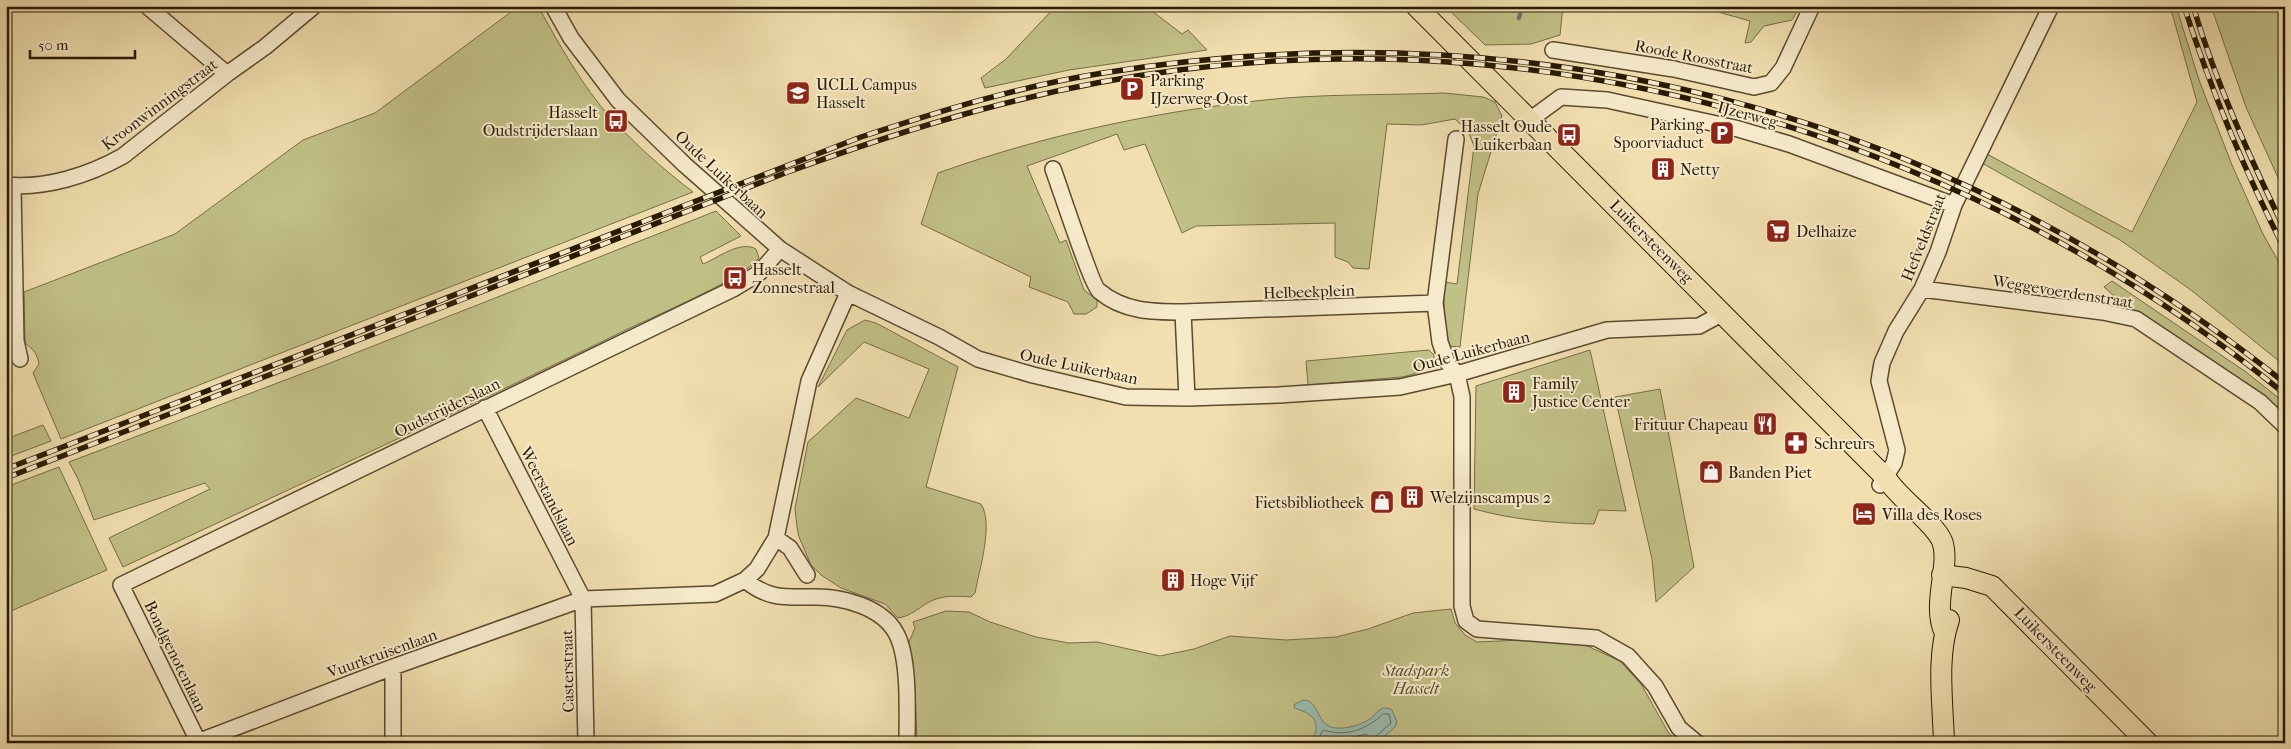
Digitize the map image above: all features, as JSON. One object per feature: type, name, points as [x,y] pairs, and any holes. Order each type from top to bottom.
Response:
[{"type":"main road","name":"Luikersteenweg","points":[[1416,6],[1723,313],[1883,482],[1899,483],[1948,529],[1952,534],[1947,576],[1978,580],[1992,586],[2148,743]]},
{"type":"main road","points":[[1944,743],[1944,632],[1948,621],[1947,576]]},
{"type":"street","points":[[146,6],[227,74]]},
{"type":"street","name":"Kroonwinningstraat","points":[[10,185],[56,181],[105,166],[123,156],[227,74],[265,47],[314,6]]},
{"type":"street","name":"Oude Luikerbaan","points":[[553,6],[571,38],[618,100],[685,165],[780,249],[848,293],[939,337],[978,359],[1126,397],[1187,398],[1348,392],[1400,387],[1457,374],[1606,330],[1699,326],[1723,313]]},
{"type":"street","name":"Roode Roosstraat","points":[[1553,50],[1674,69],[1754,87],[1771,83],[1783,68],[1812,6]]},
{"type":"street","name":"Hefveldstraat","points":[[1883,482],[1896,458],[1897,450],[1879,381],[1882,363],[1896,331],[1922,289],[1938,252],[1954,205],[2051,6]]},
{"type":"street","name":"IJzerweg","points":[[1531,119],[1561,97],[1607,100],[1728,126],[1790,144],[1954,205]]},
{"type":"street","points":[[1456,139],[1435,303],[1440,342],[1447,362],[1457,374],[1462,397],[1462,606],[1466,621],[1476,629],[1596,638],[1628,656],[1655,686],[1679,728],[1697,743]]},
{"type":"street","name":"Helbeekplein","points":[[1053,169],[1097,290],[1119,303],[1144,312],[1435,303]]},
{"type":"street","points":[[10,185],[16,341],[20,359]]},
{"type":"street","name":"Oudstrijderslaan","points":[[121,585],[733,289],[759,273],[780,249]]},
{"type":"street","name":"Weggevoerdenstraat","points":[[1922,289],[2103,312],[2136,319],[2260,402],[2285,426]]},
{"type":"street","points":[[848,293],[809,380],[776,538],[757,569],[745,580],[757,590],[774,597],[826,597],[857,604],[888,623],[896,633],[902,651],[906,681],[907,743]]},
{"type":"street","points":[[1183,312],[1187,398]]},
{"type":"street","name":"Weerstandslaan","points":[[485,408],[584,599]]},
{"type":"street","points":[[776,538],[790,548],[807,574]]},
{"type":"street","name":"Vuurkruisenlaan","points":[[197,742],[393,667],[584,599],[715,594],[745,580]]},
{"type":"street","name":"Bondgenotenlaan","points":[[121,585],[197,742]]},
{"type":"street","name":"Casterstraat","points":[[584,599],[586,743]]},
{"type":"street","points":[[393,667],[393,743]]},
{"type":"green space","points":[[519,6],[538,6],[554,35],[600,106],[640,147],[693,192],[61,439],[33,373],[39,364],[37,357],[33,350],[25,343],[24,292],[175,234],[303,140],[375,113]]},
{"type":"green space","points":[[1056,6],[1154,6],[1152,11],[1182,34],[1188,30],[1207,50],[1069,70],[985,88],[981,78],[1006,59]]},
{"type":"green space","points":[[1445,6],[1563,6],[1560,35],[1531,44],[1485,45]]},
{"type":"green space","points":[[1697,6],[1792,6],[1798,10],[1792,20],[1764,26],[1751,42],[1745,43],[1750,21]]},
{"type":"green space","points":[[2170,6],[2176,6],[2199,80],[2232,165],[2263,234],[2285,273],[2285,366],[2191,290],[2120,240],[1980,162],[1985,153],[2132,232],[2197,102]]},
{"type":"green space","points":[[2211,6],[2285,6],[2285,193],[2246,107]]},
{"type":"green space","points":[[1444,93],[1483,97],[1495,102],[1502,116],[1478,194],[1460,347],[1447,346],[1444,316],[1444,282],[1457,284],[1474,146],[1468,131],[1455,119],[1421,125],[1387,124],[1369,269],[1353,268],[1348,262],[1335,257],[1335,223],[1196,226],[1182,233],[1145,144],[1124,150],[1117,134],[1027,166],[1060,243],[1066,240],[1084,290],[1097,300],[1097,307],[1086,314],[1074,314],[1068,302],[1029,287],[1031,277],[921,224],[938,173],[1023,146],[1066,135],[1153,116],[1285,98]]},
{"type":"green space","points":[[716,211],[741,236],[700,257],[703,264],[736,248],[743,247],[756,249],[759,258],[736,276],[699,296],[123,567],[109,538],[210,489],[205,483],[94,520],[78,479],[69,462],[325,365]]},
{"type":"green space","points":[[2112,281],[2246,372],[2285,403],[2285,418],[2139,315],[2115,305],[2114,296],[2104,287]]},
{"type":"green space","points":[[865,320],[876,323],[958,367],[926,487],[981,504],[985,513],[986,535],[975,593],[971,597],[950,596],[936,599],[898,618],[885,604],[841,588],[821,575],[811,565],[799,537],[797,527],[795,508],[808,442],[856,398],[909,418],[929,369],[864,342],[818,387],[847,330]]},
{"type":"green space","points":[[1429,350],[1434,355],[1434,362],[1423,370],[1411,375],[1308,385],[1306,361]]},
{"type":"green space","points":[[1590,350],[1626,511],[1599,510],[1594,524],[1533,520],[1474,509],[1476,386]]},
{"type":"green space","points":[[1660,389],[1694,567],[1656,602],[1652,559],[1615,397]]},
{"type":"green space","points":[[43,425],[51,441],[6,458],[6,439]]},
{"type":"green space","points":[[59,467],[107,570],[6,613],[6,487]]},
{"type":"green space","name":"Stadspark Hasselt","points":[[1451,609],[1455,623],[1465,635],[1477,642],[1543,639],[1583,644],[1620,661],[1641,684],[1668,732],[1678,743],[917,743],[915,689],[908,644],[915,628],[913,622],[946,611],[969,612],[990,622],[1036,637],[1069,643],[1097,642],[1160,656],[1194,649],[1230,636],[1286,640],[1336,637],[1368,629],[1413,613]]},
{"type":"water","points":[[1304,700],[1309,701],[1313,705],[1321,719],[1330,727],[1340,728],[1358,725],[1370,719],[1382,708],[1392,710],[1397,722],[1395,727],[1377,743],[1310,743],[1316,730],[1315,722],[1310,715],[1294,707],[1295,704]]},
{"type":"waterway","points":[[1519,18],[1522,6]]},
{"type":"railway","points":[[2184,6],[2230,130],[2256,191],[2285,250]]},
{"type":"railway","points":[[2193,6],[2234,120],[2285,230]]},
{"type":"railway","points":[[6,469],[861,137],[980,100],[1072,78],[1264,55],[1421,54],[1576,69],[1727,100],[1874,147],[2017,210],[2154,289],[2285,383]]},
{"type":"railway","points":[[6,478],[785,173],[881,139],[979,110],[1128,77],[1179,70],[1327,59],[1475,64],[1621,84],[1765,119],[1904,168],[2038,231],[2165,306],[2285,394]]},
{"type":"place","name":"Parking IJzerweg-Oost","points":[[1132,89]]},
{"type":"place","name":"UCLL Campus Hasselt","points":[[798,93]]},
{"type":"place","name":"Hasselt Oudstrijderslaan","points":[[616,121]]},
{"type":"place","name":"Parking Spoorviaduct","points":[[1722,133]]},
{"type":"place","name":"Hasselt Oude Luikerbaan","points":[[1569,135]]},
{"type":"place","name":"Netty","points":[[1663,169]]},
{"type":"place","name":"Delhaize","points":[[1778,231]]},
{"type":"place","name":"Hasselt Zonnestraal","points":[[735,278]]},
{"type":"place","name":"Family Justice Center","points":[[1514,392]]},
{"type":"place","name":"Frituur Chapeau","points":[[1765,424]]},
{"type":"place","name":"Schreurs","points":[[1796,443]]},
{"type":"place","name":"Banden Piet","points":[[1711,472]]},
{"type":"place","name":"Welzijnscampus 2","points":[[1412,497]]},
{"type":"place","name":"Fietsbibliotheek","points":[[1382,502]]},
{"type":"place","name":"Villa des Roses","points":[[1864,514]]},
{"type":"place","name":"Hoge Vijf","points":[[1173,580]]}]
